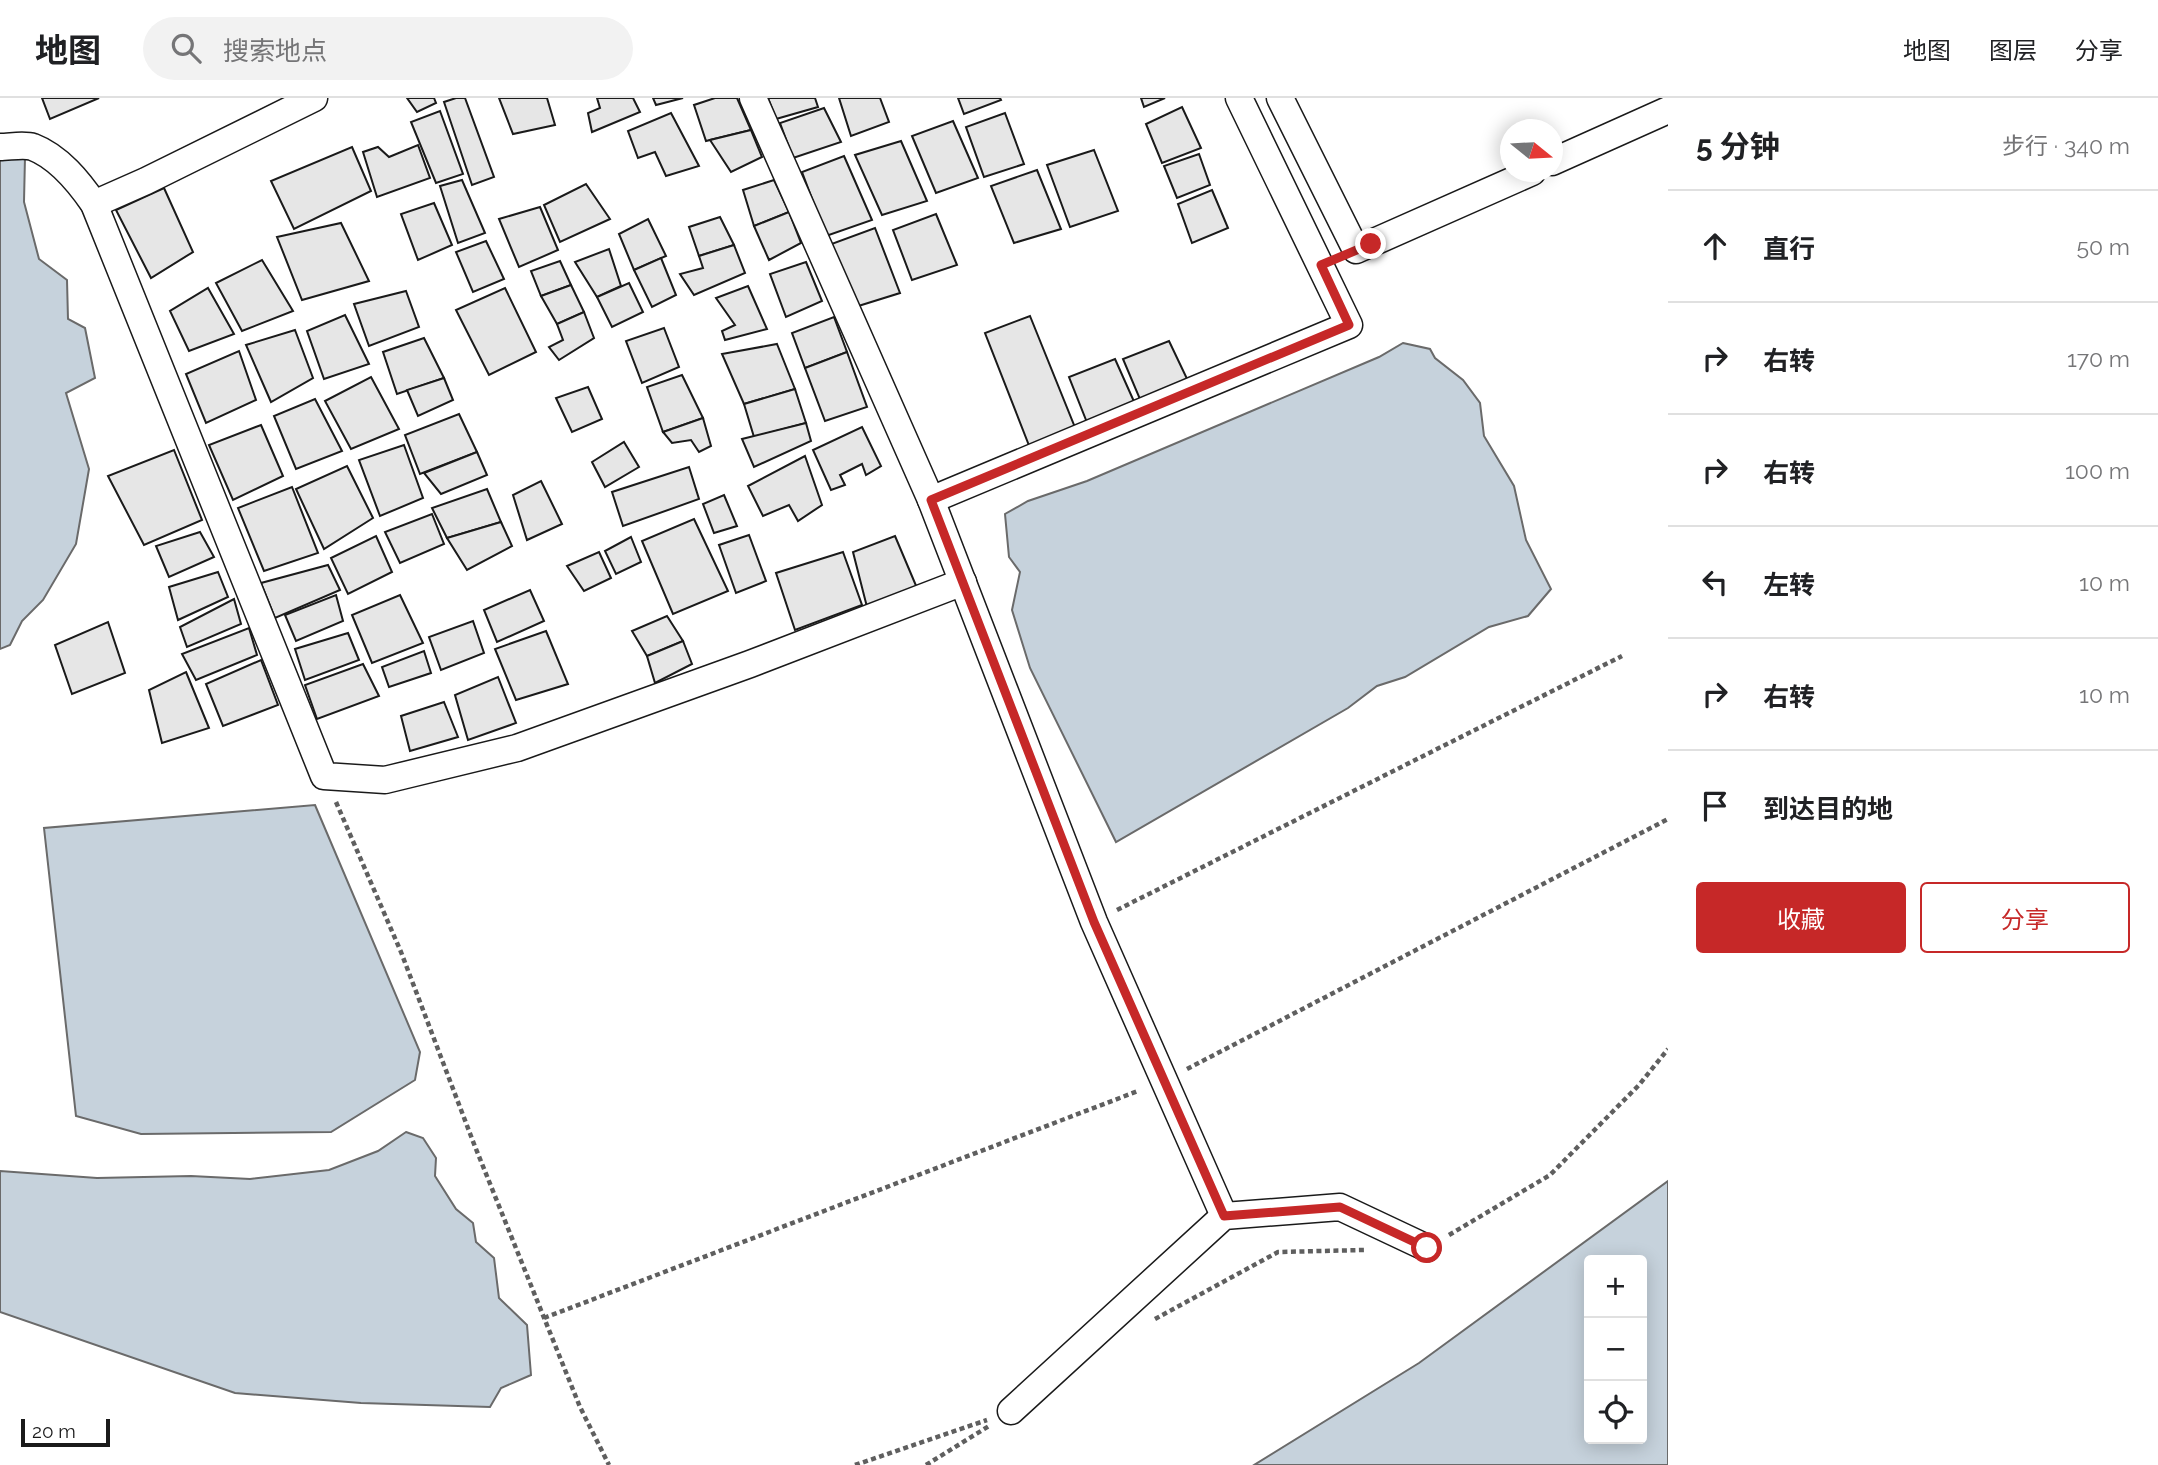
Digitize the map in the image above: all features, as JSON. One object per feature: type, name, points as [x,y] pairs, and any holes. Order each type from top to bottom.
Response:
[{"type":"street","points":[[94,204],[314,98]]},
{"type":"street","points":[[753,98],[931,500],[1094,922],[1224,1216]]},
{"type":"street","points":[[931,500],[1349,325],[1239,98]]},
{"type":"street","points":[[1280,98],[1356,250]]},
{"type":"street","points":[[1563,157],[1668,110]]},
{"type":"street","points":[[0,146],[32,147],[49,156],[77,179],[94,204],[324,776],[386,780],[517,748],[750,664],[963,582]]},
{"type":"street","points":[[1321,265],[1509,182]]},
{"type":"street","points":[[1011,1411],[1224,1216],[1340,1207],[1427,1248]]},
{"type":"path","points":[[1094,922],[1622,656]]},
{"type":"path","points":[[324,776],[401,952],[579,1406],[609,1465]]},
{"type":"path","points":[[544,1318],[1164,1081],[1668,819]]},
{"type":"path","points":[[1427,1248],[1549,1175],[1639,1085],[1668,1049]]},
{"type":"path","points":[[1148,1323],[1278,1252],[1373,1250]]},
{"type":"path","points":[[855,1465],[1011,1411]]},
{"type":"path","points":[[926,1465],[1011,1411]]},
{"type":"shaded area","points":[[0,149],[25,157],[24,202],[39,259],[67,280],[68,319],[85,328],[95,378],[66,393],[89,469],[76,544],[43,600],[22,621],[10,645],[0,649]]},
{"type":"shaded area","points":[[1403,343],[1430,349],[1435,358],[1463,380],[1480,403],[1484,436],[1514,486],[1526,540],[1551,589],[1528,616],[1489,627],[1405,677],[1377,686],[1348,708],[1116,842],[1030,668],[1012,610],[1020,572],[1009,557],[1005,514],[1028,501],[1087,481],[1379,357]]},
{"type":"shaded area","points":[[315,805],[420,1052],[415,1080],[331,1132],[141,1134],[76,1116],[44,828]]},
{"type":"shaded area","points":[[406,1132],[423,1138],[436,1158],[435,1176],[456,1209],[473,1223],[476,1242],[494,1258],[499,1298],[527,1325],[531,1375],[501,1388],[490,1407],[361,1403],[235,1393],[0,1312],[0,1171],[97,1178],[191,1176],[250,1179],[329,1170],[378,1151]]},
{"type":"shaded area","points":[[1668,1181],[1668,1465],[1254,1465],[1419,1363]]},
{"type":"building","points":[[42,98],[99,98],[50,119]]},
{"type":"building","points":[[407,98],[434,98],[436,103],[417,112]]},
{"type":"building","points":[[465,98],[494,177],[472,185],[444,102]]},
{"type":"building","points":[[499,98],[547,98],[555,125],[513,134]]},
{"type":"building","points":[[597,98],[633,98],[640,112],[592,132],[588,113],[600,108]]},
{"type":"building","points":[[653,98],[683,98],[656,105]]},
{"type":"building","points":[[715,98],[737,98],[751,130],[706,141],[694,105]]},
{"type":"building","points":[[768,98],[815,98],[818,107],[776,119]]},
{"type":"building","points":[[839,98],[880,98],[889,122],[851,136]]},
{"type":"building","points":[[958,98],[1000,98],[1001,100],[964,114]]},
{"type":"building","points":[[1141,98],[1165,98],[1144,107]]},
{"type":"building","points":[[1182,107],[1201,148],[1162,163],[1146,124]]},
{"type":"building","points":[[824,108],[841,142],[793,158],[780,123]]},
{"type":"building","points":[[440,111],[463,174],[436,183],[411,122]]},
{"type":"building","points":[[671,113],[699,166],[666,176],[655,152],[638,158],[628,131]]},
{"type":"building","points":[[1005,113],[1024,164],[984,177],[966,127]]},
{"type":"building","points":[[953,121],[978,178],[936,193],[912,136]]},
{"type":"building","points":[[751,130],[762,157],[731,172],[710,140]]},
{"type":"building","points":[[901,141],[927,201],[882,215],[855,155]]},
{"type":"building","points":[[418,145],[430,178],[377,197],[363,152],[378,147],[389,157]]},
{"type":"building","points":[[352,147],[371,191],[294,229],[271,181]]},
{"type":"building","points":[[1094,150],[1118,211],[1070,227],[1047,165]]},
{"type":"building","points":[[1199,154],[1210,185],[1177,198],[1164,166]]},
{"type":"building","points":[[844,156],[872,220],[826,236],[802,172]]},
{"type":"building","points":[[1037,170],[1061,229],[1014,243],[991,186]]},
{"type":"building","points":[[462,180],[485,233],[458,243],[440,186]]},
{"type":"building","points":[[774,180],[789,212],[754,226],[743,190]]},
{"type":"building","points":[[586,184],[610,219],[560,242],[544,205]]},
{"type":"building","points":[[164,188],[193,252],[151,278],[116,210]]},
{"type":"building","points":[[1212,190],[1228,228],[1192,243],[1178,204]]},
{"type":"building","points":[[434,203],[452,245],[418,260],[401,214]]},
{"type":"building","points":[[540,207],[558,250],[519,267],[499,219]]},
{"type":"building","points":[[789,212],[801,243],[769,260],[754,226]]},
{"type":"building","points":[[936,214],[957,265],[912,280],[893,230]]},
{"type":"building","points":[[720,217],[734,245],[699,256],[689,227]]},
{"type":"building","points":[[648,219],[666,256],[634,270],[619,234]]},
{"type":"building","points":[[341,223],[369,281],[302,300],[277,237]]},
{"type":"building","points":[[875,228],[900,293],[852,308],[826,246]]},
{"type":"building","points":[[486,241],[504,279],[473,292],[456,252]]},
{"type":"building","points":[[734,245],[745,273],[694,295],[680,274],[703,268],[699,256]]},
{"type":"building","points":[[609,249],[621,286],[597,297],[575,262]]},
{"type":"building","points":[[661,258],[676,295],[652,307],[634,270]]},
{"type":"building","points":[[262,260],[293,311],[242,331],[216,283]]},
{"type":"building","points":[[560,261],[571,285],[541,296],[531,271]]},
{"type":"building","points":[[806,262],[822,301],[786,317],[770,274]]},
{"type":"building","points":[[629,283],[643,312],[612,327],[597,297]]},
{"type":"building","points":[[571,285],[584,312],[557,324],[541,296]]},
{"type":"building","points":[[748,286],[767,329],[725,340],[722,331],[735,325],[716,298]]},
{"type":"building","points":[[208,288],[234,334],[189,351],[170,311]]},
{"type":"building","points":[[505,288],[536,352],[489,375],[456,310]]},
{"type":"building","points":[[406,291],[419,327],[369,346],[354,304]]},
{"type":"building","points":[[584,312],[594,338],[559,360],[549,347],[563,340],[557,324]]},
{"type":"building","points":[[345,315],[369,364],[324,379],[307,331]]},
{"type":"building","points":[[1030,316],[1076,430],[1030,448],[985,333]]},
{"type":"building","points":[[834,317],[847,352],[805,368],[792,333]]},
{"type":"building","points":[[664,328],[679,367],[642,383],[626,341]]},
{"type":"building","points":[[295,330],[313,378],[271,402],[246,345]]},
{"type":"building","points":[[424,338],[444,378],[397,394],[383,352]]},
{"type":"building","points":[[1169,341],[1189,383],[1142,404],[1123,359]]},
{"type":"building","points":[[777,344],[795,389],[744,404],[722,354]]},
{"type":"building","points":[[239,351],[256,400],[206,423],[186,374]]},
{"type":"building","points":[[847,352],[867,407],[825,421],[805,368]]},
{"type":"building","points":[[1115,359],[1136,406],[1088,425],[1069,377]]},
{"type":"building","points":[[682,375],[703,418],[663,432],[647,387]]},
{"type":"building","points":[[371,377],[399,429],[351,449],[325,401]]},
{"type":"building","points":[[444,378],[453,400],[418,416],[407,390]]},
{"type":"building","points":[[588,387],[602,419],[572,432],[556,398]]},
{"type":"building","points":[[795,389],[806,423],[754,437],[744,404]]},
{"type":"building","points":[[315,399],[342,451],[296,469],[274,416]]},
{"type":"building","points":[[459,414],[477,452],[420,474],[405,435]]},
{"type":"building","points":[[703,418],[711,446],[699,452],[691,440],[672,443],[663,432]]},
{"type":"building","points":[[806,423],[811,441],[754,467],[742,439]]},
{"type":"building","points":[[261,425],[283,476],[233,500],[209,445]]},
{"type":"building","points":[[862,427],[881,466],[866,475],[862,464],[840,475],[845,485],[831,490],[813,450]]},
{"type":"building","points":[[624,442],[639,467],[605,487],[592,462]]},
{"type":"building","points":[[404,445],[423,498],[380,516],[359,460]]},
{"type":"building","points":[[174,450],[202,520],[144,545],[108,476]]},
{"type":"building","points":[[477,452],[487,475],[441,494],[424,473]]},
{"type":"building","points":[[805,456],[822,505],[798,521],[789,505],[763,516],[748,486]]},
{"type":"building","points":[[347,466],[373,518],[324,549],[296,489]]},
{"type":"building","points":[[689,467],[699,499],[623,526],[612,492]]},
{"type":"building","points":[[541,481],[562,524],[527,540],[513,495]]},
{"type":"building","points":[[292,487],[318,553],[264,571],[238,508]]},
{"type":"building","points":[[487,489],[501,522],[447,538],[432,508]]},
{"type":"building","points":[[724,495],[737,526],[714,533],[703,504]]},
{"type":"building","points":[[432,514],[444,544],[400,563],[385,532]]},
{"type":"building","points":[[694,519],[728,591],[673,614],[642,541]]},
{"type":"building","points":[[501,522],[512,546],[467,570],[447,538]]},
{"type":"building","points":[[200,532],[214,557],[169,577],[156,546]]},
{"type":"building","points":[[749,535],[766,581],[736,593],[719,545]]},
{"type":"building","points":[[376,536],[392,572],[348,594],[331,558]]},
{"type":"building","points":[[895,536],[917,588],[867,607],[853,552]]},
{"type":"building","points":[[631,537],[641,562],[616,574],[605,551]]},
{"type":"building","points":[[599,552],[611,578],[584,591],[567,566]]},
{"type":"building","points":[[843,552],[862,605],[795,630],[776,573]]},
{"type":"building","points":[[328,565],[340,590],[275,618],[261,583]]},
{"type":"building","points":[[218,572],[228,597],[178,620],[169,587]]},
{"type":"building","points":[[530,590],[544,621],[497,642],[484,610]]},
{"type":"building","points":[[336,595],[343,621],[296,641],[285,615]]},
{"type":"building","points":[[400,595],[423,643],[372,663],[352,615]]},
{"type":"building","points":[[234,599],[241,624],[187,647],[180,627]]},
{"type":"building","points":[[667,616],[683,641],[647,656],[632,631]]},
{"type":"building","points":[[473,621],[484,653],[441,670],[429,637]]},
{"type":"building","points":[[108,622],[125,673],[72,694],[55,645]]},
{"type":"building","points":[[249,628],[257,655],[196,680],[182,654]]},
{"type":"building","points":[[546,631],[568,684],[516,700],[495,649]]},
{"type":"building","points":[[348,633],[359,660],[305,680],[295,649]]},
{"type":"building","points":[[683,641],[692,664],[655,683],[647,656]]},
{"type":"building","points":[[424,651],[431,673],[389,687],[382,667]]},
{"type":"building","points":[[261,660],[278,705],[223,726],[206,684]]},
{"type":"building","points":[[363,664],[379,696],[317,719],[305,685]]},
{"type":"building","points":[[186,672],[209,728],[162,743],[149,690]]},
{"type":"building","points":[[498,677],[516,723],[468,740],[455,695]]},
{"type":"building","points":[[444,702],[458,737],[410,751],[401,716]]},
{"type":"route","points":[[1371,244],[1321,265],[1349,325],[931,500],[1094,922],[1224,1216],[1340,1207],[1427,1248]]}]
